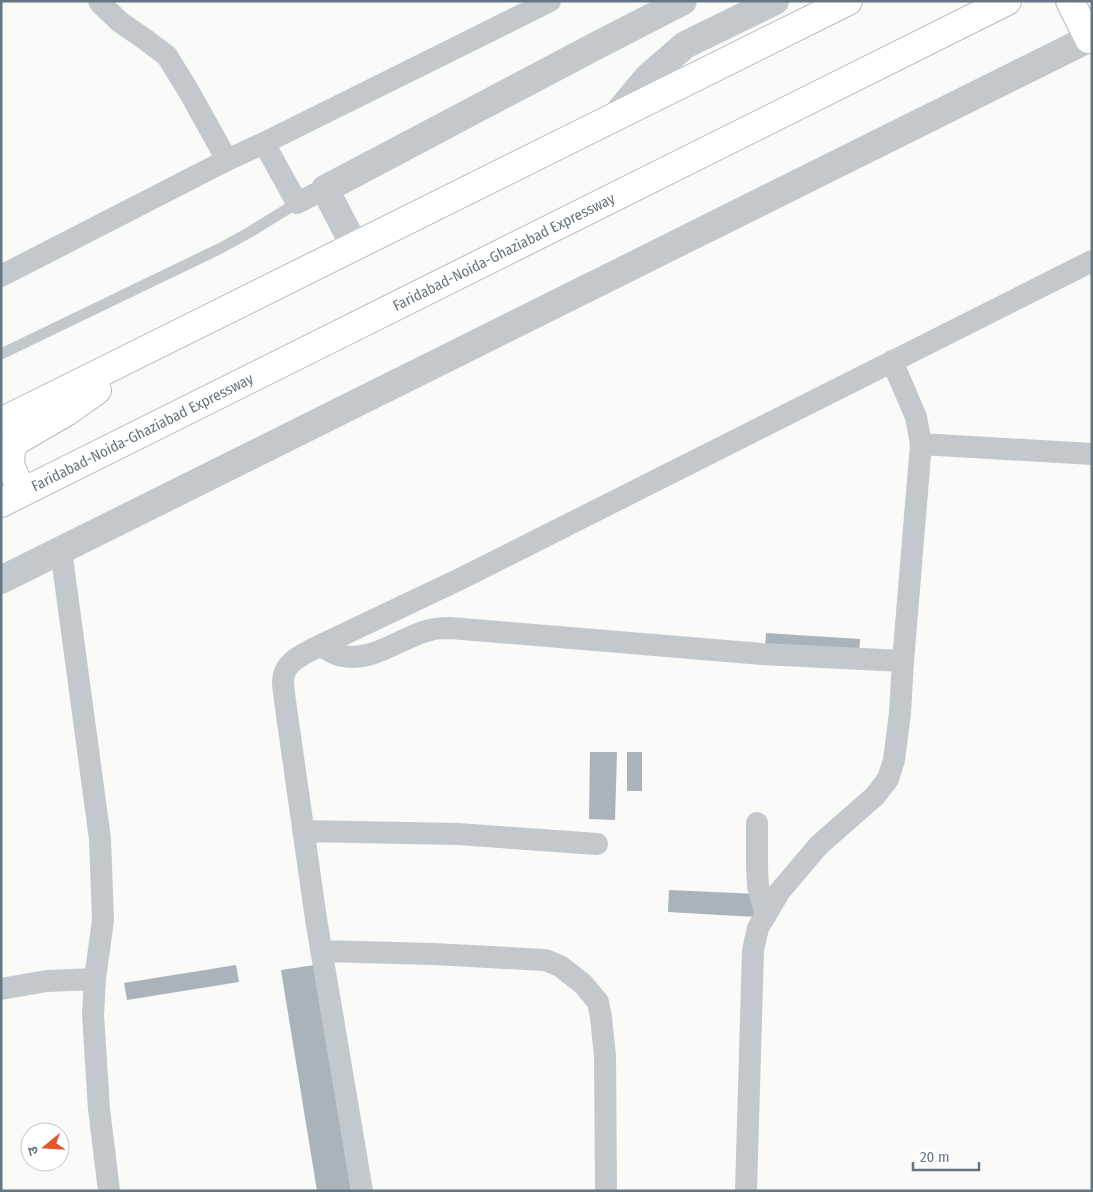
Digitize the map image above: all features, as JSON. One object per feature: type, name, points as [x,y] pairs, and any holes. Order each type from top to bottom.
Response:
[{"type":"main road","points":[[1,422],[848,1]]},
{"type":"main road","name":"Faridabad-Noida-Ghaziabad Expressway","points":[[12,497],[1007,1]]},
{"type":"main road","points":[[1070,1],[1091,40]]},
{"type":"main road","points":[[12,497],[11,449],[16,441],[66,412],[104,385],[109,369]]},
{"type":"street","points":[[99,1],[120,22],[167,56],[228,160]]},
{"type":"street","points":[[1,276],[228,160],[550,1]]},
{"type":"street","points":[[264,143],[297,203],[581,53],[684,1]]},
{"type":"street","points":[[615,117],[648,77],[685,45],[775,1]]},
{"type":"street","points":[[1,580],[1091,40]]},
{"type":"street","points":[[325,189],[354,247]]},
{"type":"street","points":[[362,1191],[321,951],[303,831],[283,678],[288,666],[298,658],[321,646],[460,579],[1092,262]]},
{"type":"street","points":[[746,1191],[753,950],[758,928],[780,891],[820,844],[875,796],[888,779],[894,760],[900,713],[922,444],[916,417],[892,361]]},
{"type":"street","points":[[922,444],[1092,454]]},
{"type":"street","points":[[61,550],[100,838],[103,920],[95,979],[93,1015],[99,1109],[109,1191]]},
{"type":"street","points":[[321,646],[339,656],[365,656],[431,630],[450,628],[762,654],[903,661]]},
{"type":"street","points":[[757,823],[758,886],[766,915]]},
{"type":"street","points":[[303,831],[458,834],[597,844]]},
{"type":"street","points":[[321,951],[545,960],[560,966],[583,984],[598,1002],[601,1017],[604,1056],[606,1191]]},
{"type":"street","points":[[1,989],[47,981],[95,979]]},
{"type":"lane","points":[[1,354],[220,248],[297,203]]},
{"type":"building","points":[[766,633],[860,639],[859,657],[765,650]]},
{"type":"building","points":[[590,752],[617,752],[615,820],[589,819]]},
{"type":"building","points":[[627,752],[642,752],[642,791],[627,791]]},
{"type":"building","points":[[669,890],[757,894],[756,917],[668,912]]},
{"type":"building","points":[[236,965],[239,982],[127,1000],[124,983]]},
{"type":"building","points":[[315,965],[351,1191],[317,1191],[281,970]]}]
